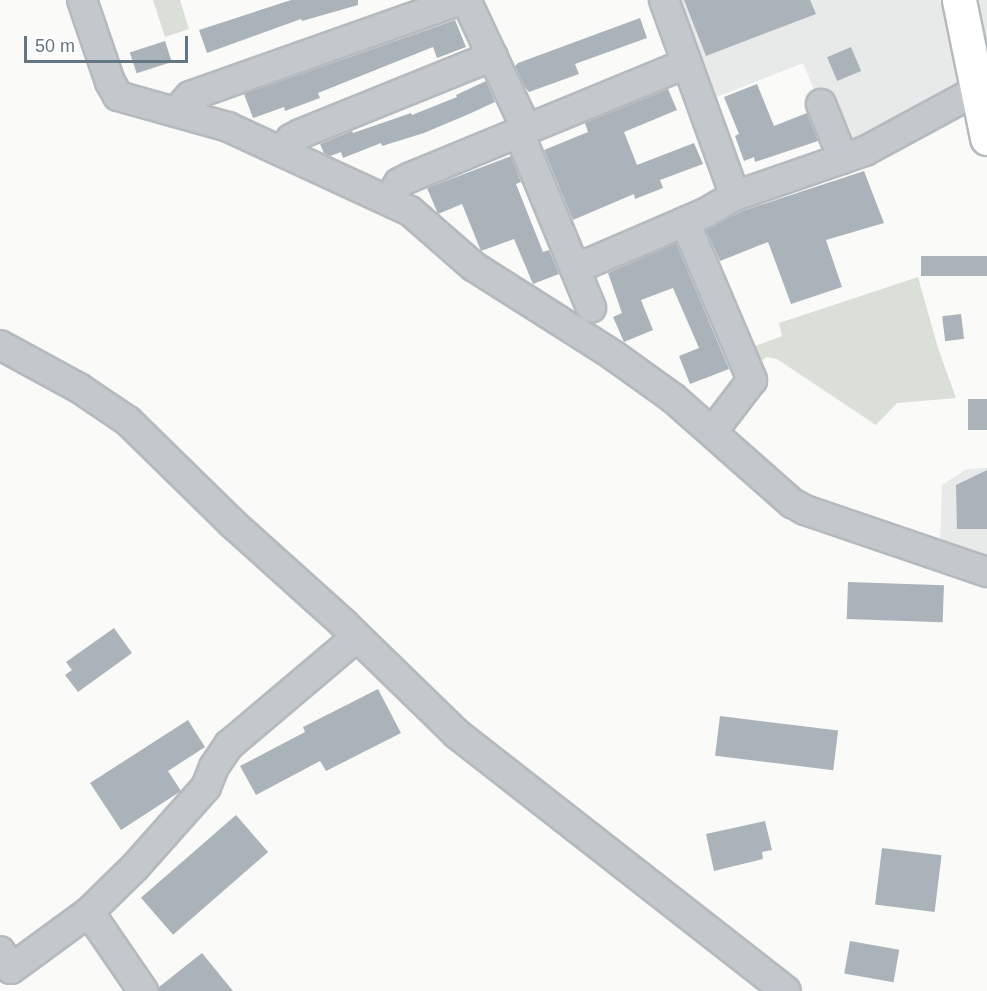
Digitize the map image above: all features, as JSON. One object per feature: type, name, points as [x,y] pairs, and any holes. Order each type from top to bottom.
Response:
[{"type":"main road","points":[[959,0],[987,138]]},
{"type":"street","points":[[82,0],[110,82],[118,96],[228,128],[284,151],[361,190],[389,199],[419,217],[473,266],[613,355],[673,398],[792,503],[805,510],[987,572]]},
{"type":"street","points":[[176,112],[190,96],[461,0]]},
{"type":"street","points":[[466,0],[493,56],[591,308]]},
{"type":"street","points":[[664,0],[685,64],[735,196]]},
{"type":"street","points":[[284,151],[291,139],[300,134],[493,56]]},
{"type":"street","points":[[389,199],[399,183],[685,64]]},
{"type":"street","points":[[575,269],[685,222],[735,196],[865,151],[978,92]]},
{"type":"street","points":[[821,104],[843,159]]},
{"type":"street","points":[[685,222],[752,380],[712,431]]},
{"type":"street","points":[[0,345],[79,388],[128,421],[232,523],[357,637],[457,734],[786,991]]},
{"type":"street","points":[[0,951],[11,969],[89,912],[135,867],[206,787],[214,767],[229,745],[357,637]]},
{"type":"street","points":[[89,912],[143,991]]},
{"type":"shaded area","points":[[153,0],[180,0],[189,29],[165,37]]},
{"type":"shaded area","points":[[675,0],[947,0],[961,88],[854,146],[818,100],[803,63],[709,100]]},
{"type":"shaded area","points":[[979,0],[987,0],[987,43],[985,34]]},
{"type":"shaded area","points":[[918,277],[938,348],[956,398],[897,403],[876,425],[777,359],[767,357],[757,363],[750,348],[782,336],[779,323]]},
{"type":"shaded area","points":[[987,468],[987,561],[940,544],[942,485],[967,469]]},
{"type":"building","points":[[291,0],[358,0],[358,5],[302,21],[301,19],[207,53],[199,30]]},
{"type":"building","points":[[684,0],[810,0],[816,14],[706,56]]},
{"type":"building","points":[[640,18],[647,38],[575,64],[579,74],[529,92],[525,87],[515,66],[518,63]]},
{"type":"building","points":[[455,20],[466,47],[437,58],[433,47],[318,93],[320,98],[285,111],[284,107],[253,118],[244,94]]},
{"type":"building","points":[[165,41],[172,62],[137,73],[130,52]]},
{"type":"building","points":[[851,47],[861,71],[837,81],[827,57]]},
{"type":"building","points":[[486,81],[495,102],[424,133],[382,146],[381,143],[343,158],[341,152],[330,156],[324,153],[320,144],[352,131],[353,133],[411,113],[412,115],[457,97],[456,95]]},
{"type":"building","points":[[757,84],[774,126],[807,113],[818,141],[755,162],[754,157],[744,161],[735,136],[739,134],[724,97]]},
{"type":"building","points":[[668,89],[677,110],[624,132],[637,165],[694,143],[703,164],[660,180],[663,188],[635,199],[634,194],[573,220],[544,150],[588,132],[585,123]]},
{"type":"building","points":[[511,156],[521,182],[516,184],[543,252],[549,250],[559,274],[533,284],[514,239],[481,251],[462,204],[438,214],[427,188]]},
{"type":"building","points":[[864,171],[884,223],[826,240],[842,287],[791,304],[768,242],[720,261],[706,230],[742,211]]},
{"type":"building","points":[[676,243],[729,369],[690,384],[679,356],[699,348],[673,288],[641,300],[653,330],[624,342],[613,317],[622,313],[608,273]]},
{"type":"building","points":[[921,256],[987,256],[987,276],[921,276]]},
{"type":"building","points":[[961,314],[964,339],[945,341],[942,316]]},
{"type":"building","points":[[968,399],[987,399],[987,430],[968,430]]},
{"type":"building","points":[[987,470],[987,529],[957,529],[956,485]]},
{"type":"building","points":[[848,582],[944,585],[943,622],[847,619]]},
{"type":"building","points":[[114,628],[132,653],[78,692],[65,675],[72,670],[66,662]]},
{"type":"building","points":[[378,689],[401,733],[326,771],[320,761],[256,795],[240,766],[305,732],[303,727]]},
{"type":"building","points":[[720,716],[838,731],[833,770],[715,756]]},
{"type":"building","points":[[188,720],[205,747],[168,771],[181,791],[121,830],[90,783]]},
{"type":"building","points":[[236,815],[268,852],[173,935],[141,898]]},
{"type":"building","points":[[765,821],[772,850],[762,852],[763,859],[714,871],[706,834]]},
{"type":"building","points":[[882,848],[942,855],[935,912],[875,905]]},
{"type":"building","points":[[850,941],[899,950],[894,982],[844,973]]},
{"type":"building","points":[[202,953],[233,991],[159,991],[159,987]]}]
